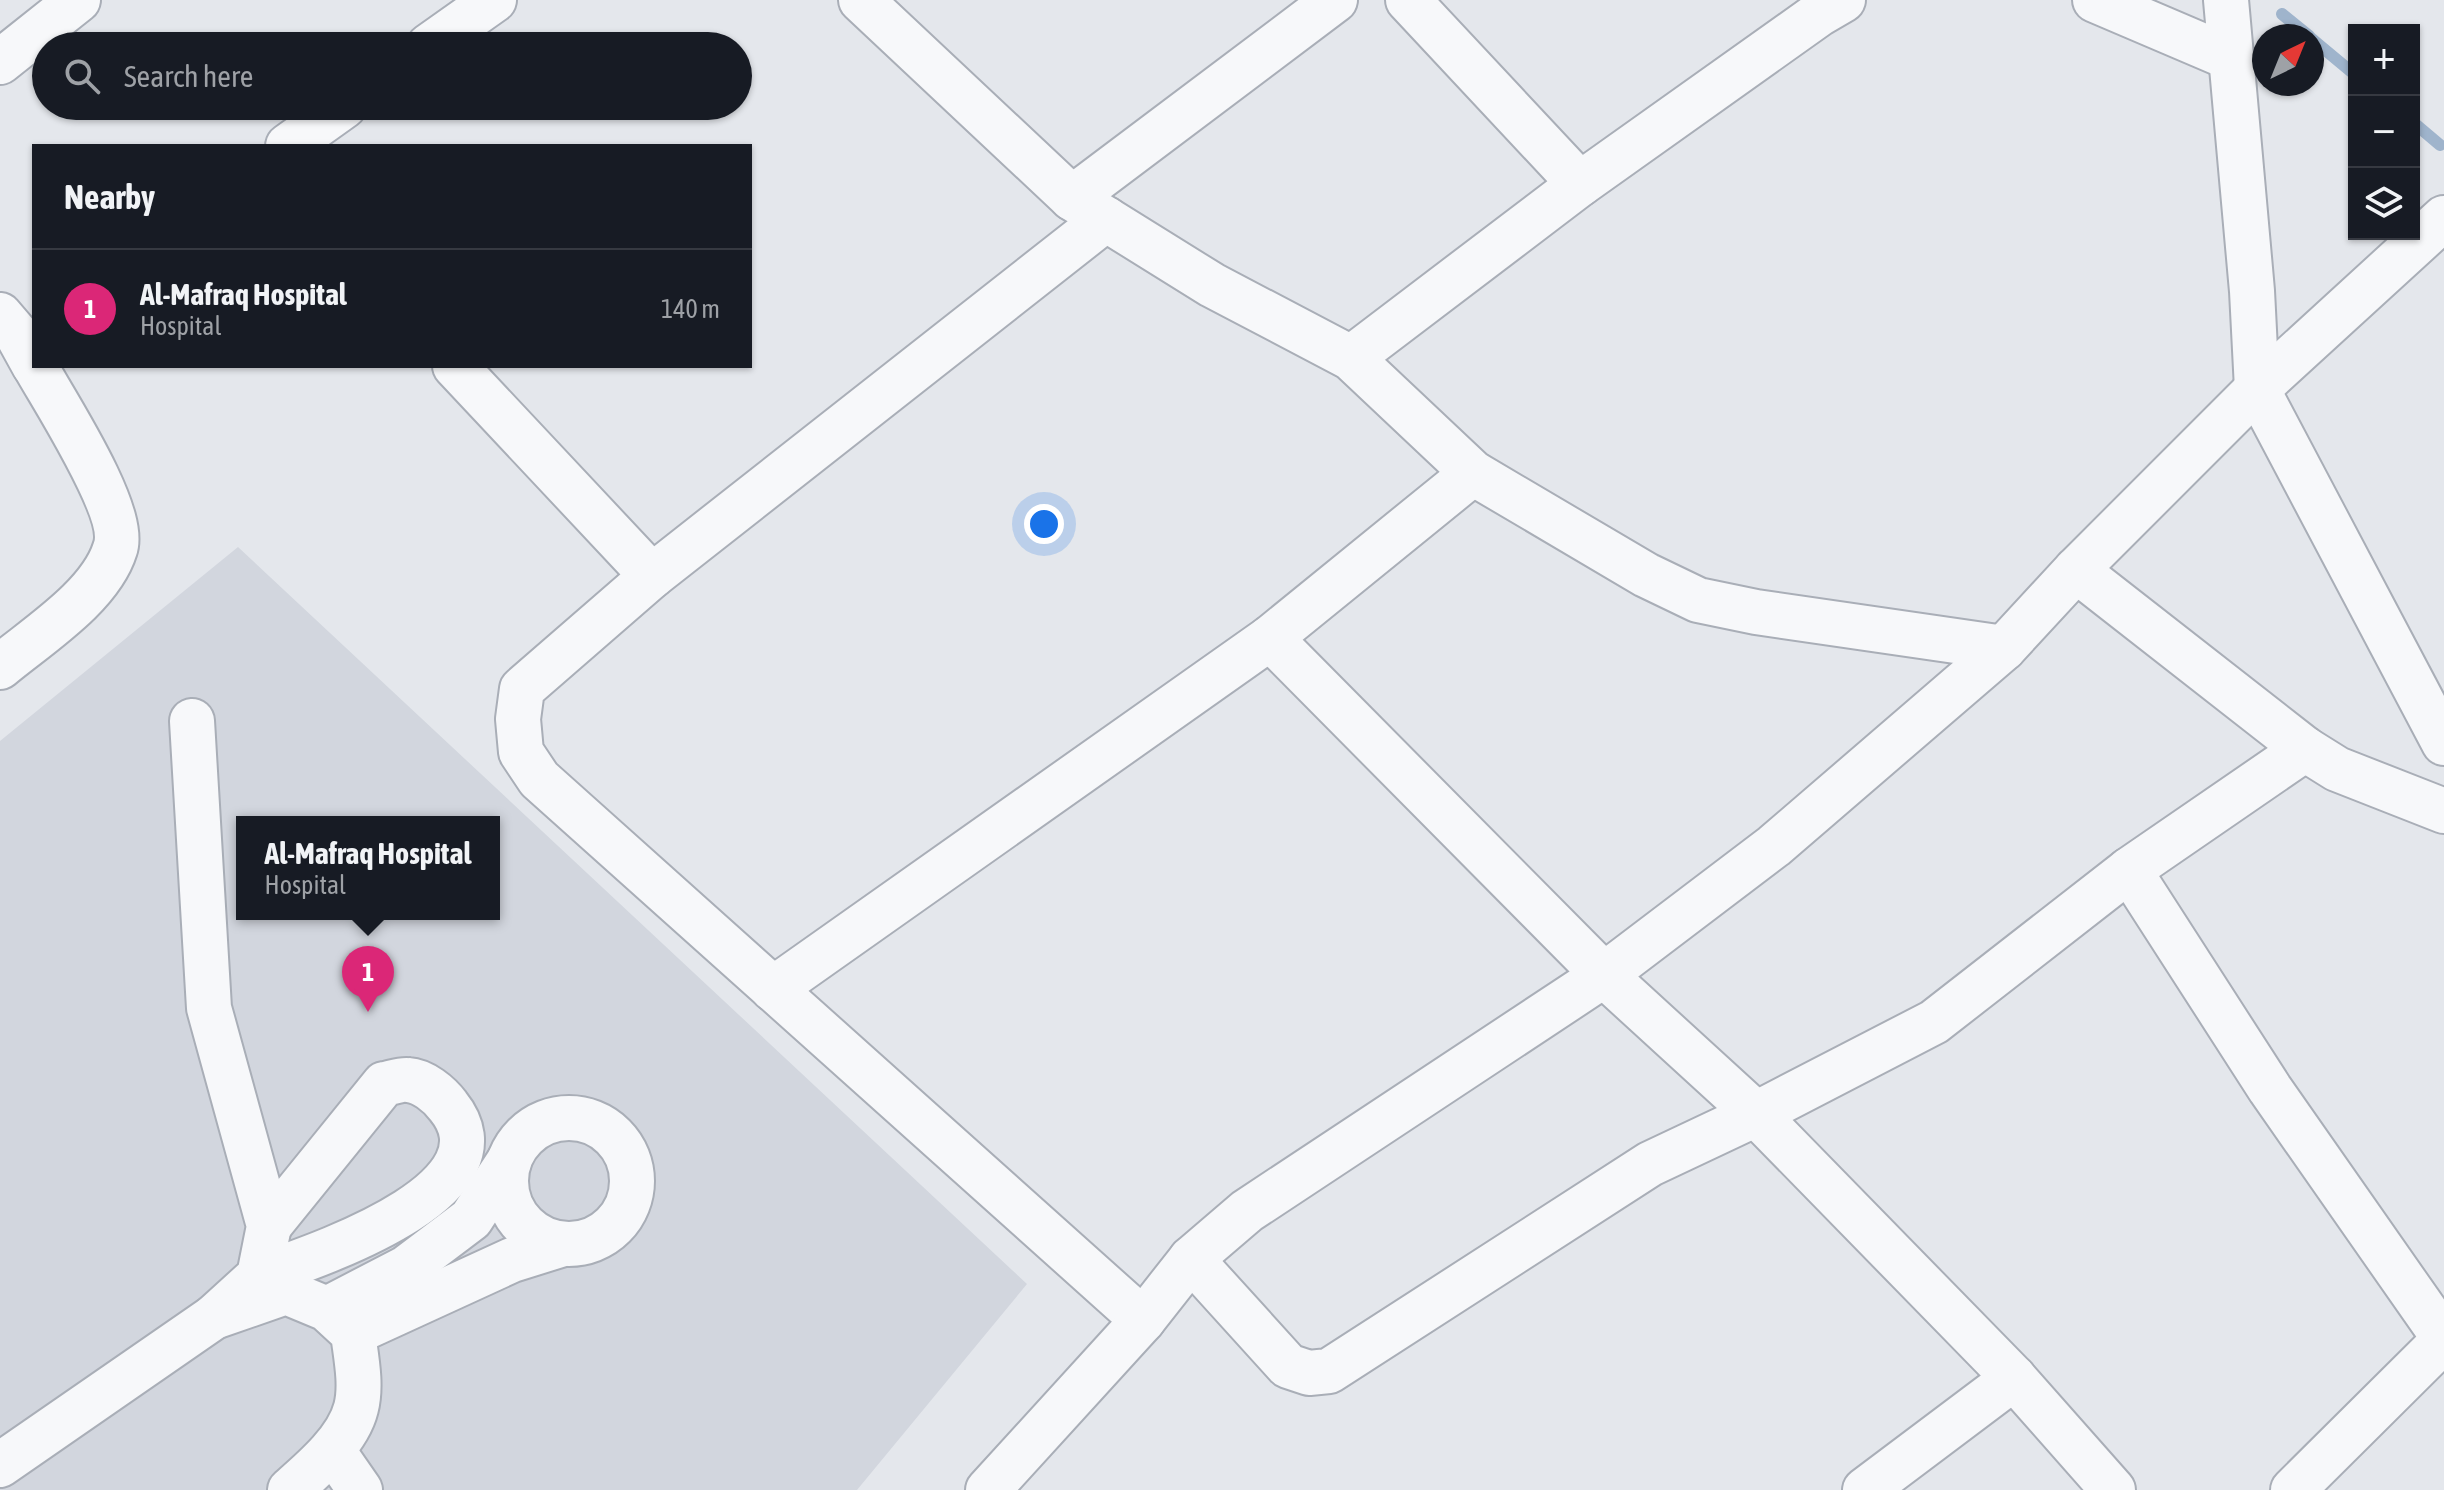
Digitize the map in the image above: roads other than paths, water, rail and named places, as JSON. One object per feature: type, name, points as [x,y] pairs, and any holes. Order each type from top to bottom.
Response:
[{"type":"street","points":[[38,32],[78,0]]},
{"type":"street","points":[[449,32],[494,0]]},
{"type":"street","points":[[861,0],[1089,208],[1212,285],[1351,358],[1473,473],[1646,575],[1698,600],[1756,612],[2004,648]]},
{"type":"street","points":[[1143,1320],[539,779],[521,752],[518,719],[522,689],[1335,0]]},
{"type":"street","points":[[1408,0],[1580,184]]},
{"type":"street","points":[[2095,0],[2231,58]]},
{"type":"street","points":[[2226,0],[2252,291],[2257,389],[2444,743]]},
{"type":"street","points":[[1351,358],[1580,184],[1824,5]]},
{"type":"street","points":[[0,62],[32,37]]},
{"type":"street","points":[[291,144],[324,120]]},
{"type":"street","points":[[988,1490],[1143,1320],[1191,1259],[1247,1211],[1604,975],[1774,846],[2004,648],[2076,570],[2257,389],[2443,220]]},
{"type":"street","points":[[0,667],[86,595],[116,548],[117,528],[108,498],[38,368]]},
{"type":"street","points":[[457,368],[652,576]]},
{"type":"street","points":[[773,989],[1270,638],[1473,473]]},
{"type":"street","points":[[2076,570],[2305,749],[2337,769],[2444,811]]},
{"type":"street","points":[[1270,638],[1604,975],[1756,1114],[2014,1378],[2113,1490]]},
{"type":"street","points":[[192,721],[209,1008],[269,1226],[259,1276]]},
{"type":"street","points":[[1191,1259],[1288,1366],[1309,1373],[1329,1371],[1650,1164],[1756,1114],[1934,1022],[2129,870],[2305,749]]},
{"type":"street","points":[[2129,870],[2270,1089],[2444,1339],[2293,1490]]},
{"type":"street","points":[[0,1465],[214,1317],[259,1276],[343,1246],[413,1207],[440,1187],[461,1155],[461,1132],[450,1107],[431,1089],[408,1080],[384,1084],[269,1226]]},
{"type":"street","points":[[572,1118],[593,1123],[612,1135],[623,1148],[631,1169],[632,1191],[625,1212],[603,1235],[582,1244],[560,1245],[512,1260],[340,1321],[471,1219],[519,1142],[536,1127],[556,1119],[572,1118]]},
{"type":"street","points":[[509,1161],[505,1183],[516,1217],[532,1233],[560,1245]]},
{"type":"street","points":[[214,1317],[286,1292],[340,1321],[358,1372],[356,1409],[333,1451],[290,1490]]},
{"type":"street","points":[[1865,1490],[2014,1378]]},
{"type":"street","points":[[333,1451],[360,1490]]},
{"type":"waterway","points":[[2282,14],[2294,24]]},
{"type":"waterway","points":[[2324,49],[2348,69]]},
{"type":"waterway","points":[[2420,128],[2440,145]]},
{"type":"place","name":"Al-Mafraq Hospital","points":[[368,1012]]}]
